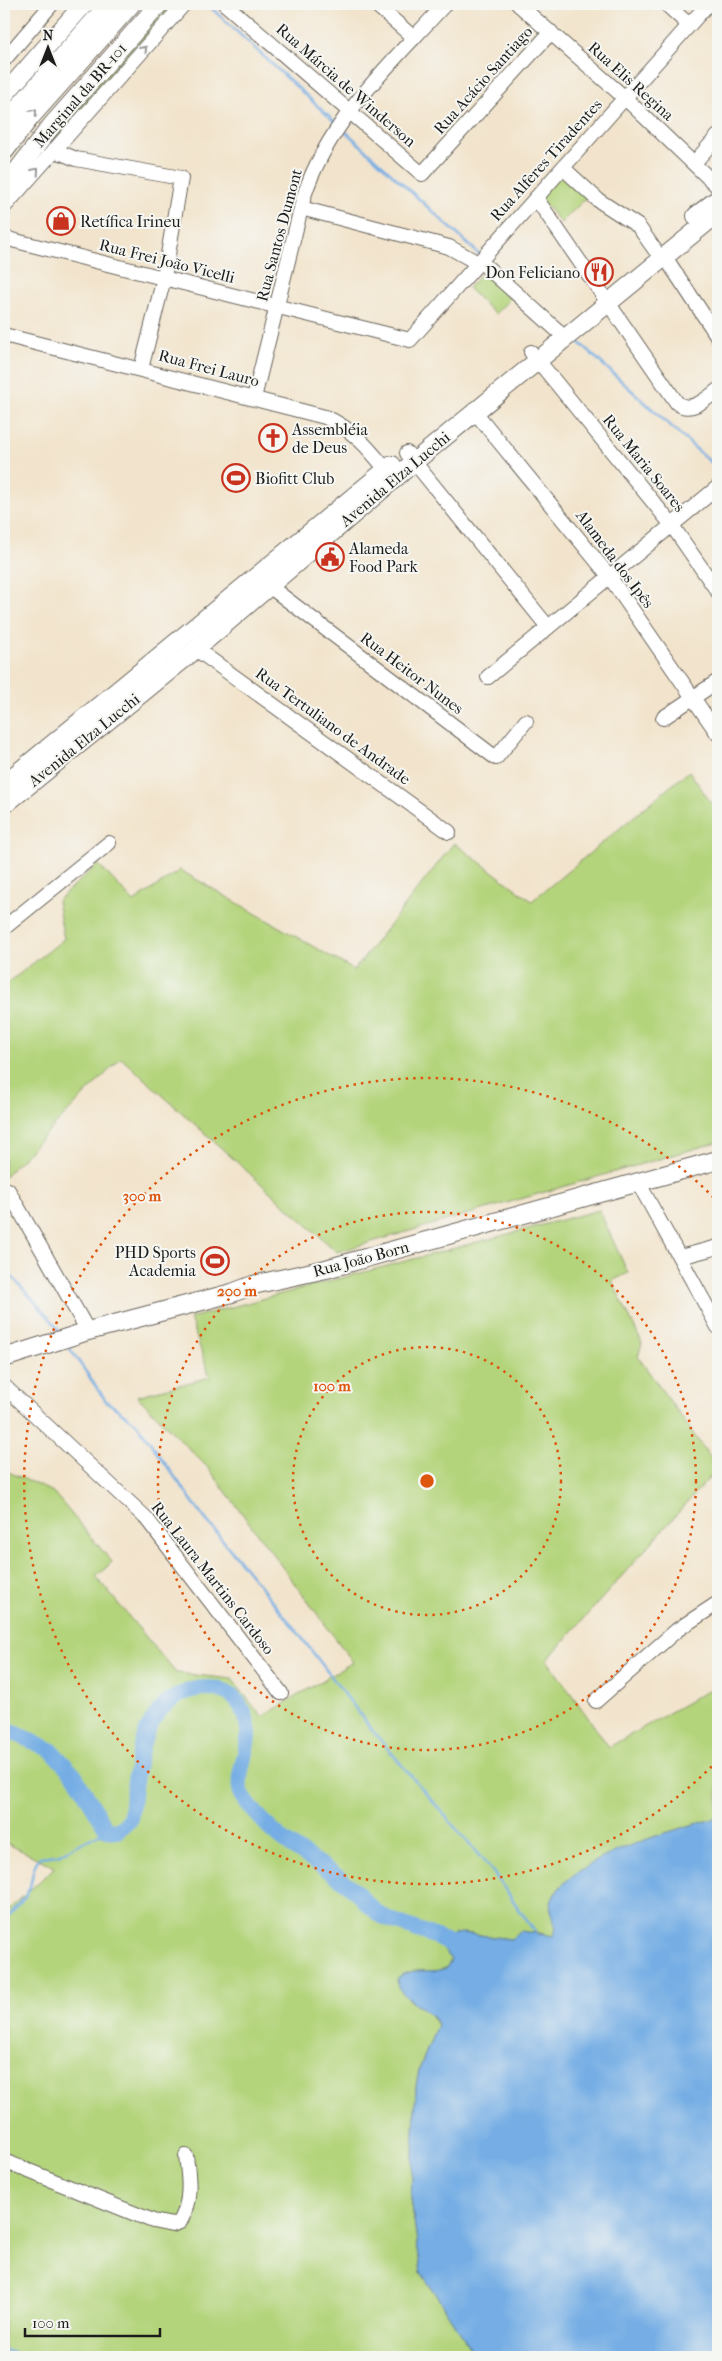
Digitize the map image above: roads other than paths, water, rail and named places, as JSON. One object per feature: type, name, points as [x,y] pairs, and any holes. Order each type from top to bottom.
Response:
[{"type":"highway","points":[[4,126],[110,4]]},
{"type":"highway","points":[[4,150],[30,116],[130,4]]},
{"type":"main road","points":[[4,95],[84,4]]},
{"type":"main road","name":"Marginal da BR-101","points":[[4,188],[52,125],[159,4]]},
{"type":"main road","name":"Avenida Elza Lucchi","points":[[4,784],[196,649],[270,586],[410,457],[660,253],[718,198]]},
{"type":"main road","name":"Avenida Elza Lucchi","points":[[660,253],[718,213]]},
{"type":"main road","name":"Avenida Elza Lucchi","points":[[410,457],[476,412],[534,357]]},
{"type":"main road","name":"Avenida Elza Lucchi","points":[[4,805],[95,720],[390,475]]},
{"type":"main road","name":"Rua João Born","points":[[4,1358],[88,1331],[232,1293],[253,1285],[326,1269],[718,1160]]},
{"type":"street","points":[[4,60],[52,4]]},
{"type":"street","points":[[4,207],[184,4]]},
{"type":"street","name":"Rua Márcia de Winderson","points":[[225,4],[422,174]]},
{"type":"street","points":[[375,4],[414,38]]},
{"type":"street","name":"Rua Santos Dumont","points":[[254,398],[301,208],[316,166],[334,132],[348,112],[444,4]]},
{"type":"street","name":"Rua Elis Regina","points":[[518,4],[624,98],[718,187]]},
{"type":"street","points":[[666,4],[689,25]]},
{"type":"street","name":"Rua Alferes Tiradentes","points":[[410,340],[708,4]]},
{"type":"street","name":"Rua Acácio Santiago","points":[[422,174],[551,32]]},
{"type":"street","points":[[694,163],[718,136]]},
{"type":"street","points":[[54,150],[76,159],[181,178],[164,278],[141,369]]},
{"type":"street","points":[[562,168],[598,200],[638,226],[660,253],[718,337]]},
{"type":"street","points":[[536,198],[677,403],[686,407],[696,404],[718,390]]},
{"type":"street","points":[[605,299],[718,206]]},
{"type":"street","points":[[301,208],[449,247],[481,259],[565,330]]},
{"type":"street","name":"Rua Frei João Vicelli","points":[[4,238],[410,340]]},
{"type":"street","name":"Rua Frei Lauro","points":[[4,335],[254,398],[336,422],[357,436],[390,475]]},
{"type":"street","name":"Rua Maria Soares","points":[[534,357],[671,524],[716,583]]},
{"type":"street","name":"Alameda dos Ipês","points":[[476,412],[609,576],[718,734]]},
{"type":"street","points":[[410,457],[548,627]]},
{"type":"street","points":[[488,677],[718,487]]},
{"type":"street","name":"Rua Heitor Nunes","points":[[270,586],[496,758],[526,721]]},
{"type":"street","name":"Rua Tertuliano de Andrade","points":[[196,649],[449,832]]},
{"type":"street","points":[[663,718],[718,681]]},
{"type":"street","points":[[4,794],[95,720]]},
{"type":"street","points":[[4,926],[109,843]]},
{"type":"street","points":[[638,1182],[718,1326]]},
{"type":"street","points":[[8,1190],[88,1331]]},
{"type":"street","points":[[680,1257],[718,1246]]},
{"type":"street","name":"Rua Laura Martins Cardoso","points":[[4,1386],[146,1518],[281,1693]]},
{"type":"street","points":[[596,1701],[685,1624],[718,1603]]},
{"type":"street","points":[[4,2161],[153,2221],[172,2225],[180,2222],[187,2207],[190,2192],[186,2156]]},
{"type":"water","points":[[718,1818],[718,2357],[476,2357],[421,2272],[411,2198],[416,2086],[419,2070],[437,2025],[428,2013],[404,1994],[399,1988],[397,1980],[407,1972],[435,1971],[447,1967],[451,1959],[444,1950],[454,1934],[463,1933],[511,1939],[521,1931],[553,1936],[556,1929],[551,1913],[551,1903],[560,1887],[577,1873],[624,1848],[677,1829]]},
{"type":"waterway","points":[[207,4],[336,123]]},
{"type":"waterway","points":[[344,130],[480,255]]},
{"type":"waterway","points":[[574,338],[718,469]]},
{"type":"waterway","points":[[4,1268],[53,1322],[60,1333]]},
{"type":"waterway","points":[[70,1349],[106,1401],[136,1423],[203,1516],[295,1629],[372,1730],[493,1872],[535,1932]]},
{"type":"waterway","points":[[4,1728],[51,1750],[75,1776],[107,1830],[117,1831],[130,1820],[140,1752],[145,1735],[153,1720],[163,1707],[188,1691],[200,1688],[212,1688],[222,1691],[232,1696],[240,1704],[245,1715],[248,1736],[240,1774],[240,1789],[254,1811],[283,1840],[336,1875],[377,1913],[449,1943]]},
{"type":"waterway","points":[[4,1921],[28,1892],[34,1868],[40,1857],[58,1855],[107,1830]]},
{"type":"waterway","points":[[4,2350],[26,2357]]},
{"type":"place","name":"Retífica Irineu","points":[[61,221]]},
{"type":"place","name":"Don Feliciano","points":[[599,272]]},
{"type":"place","name":"Assembléia de Deus","points":[[273,438]]},
{"type":"place","name":"Biofitt Club","points":[[236,478]]},
{"type":"place","name":"Alameda Food Park","points":[[330,557]]},
{"type":"place","name":"PHD Sports Academia","points":[[215,1261]]}]
